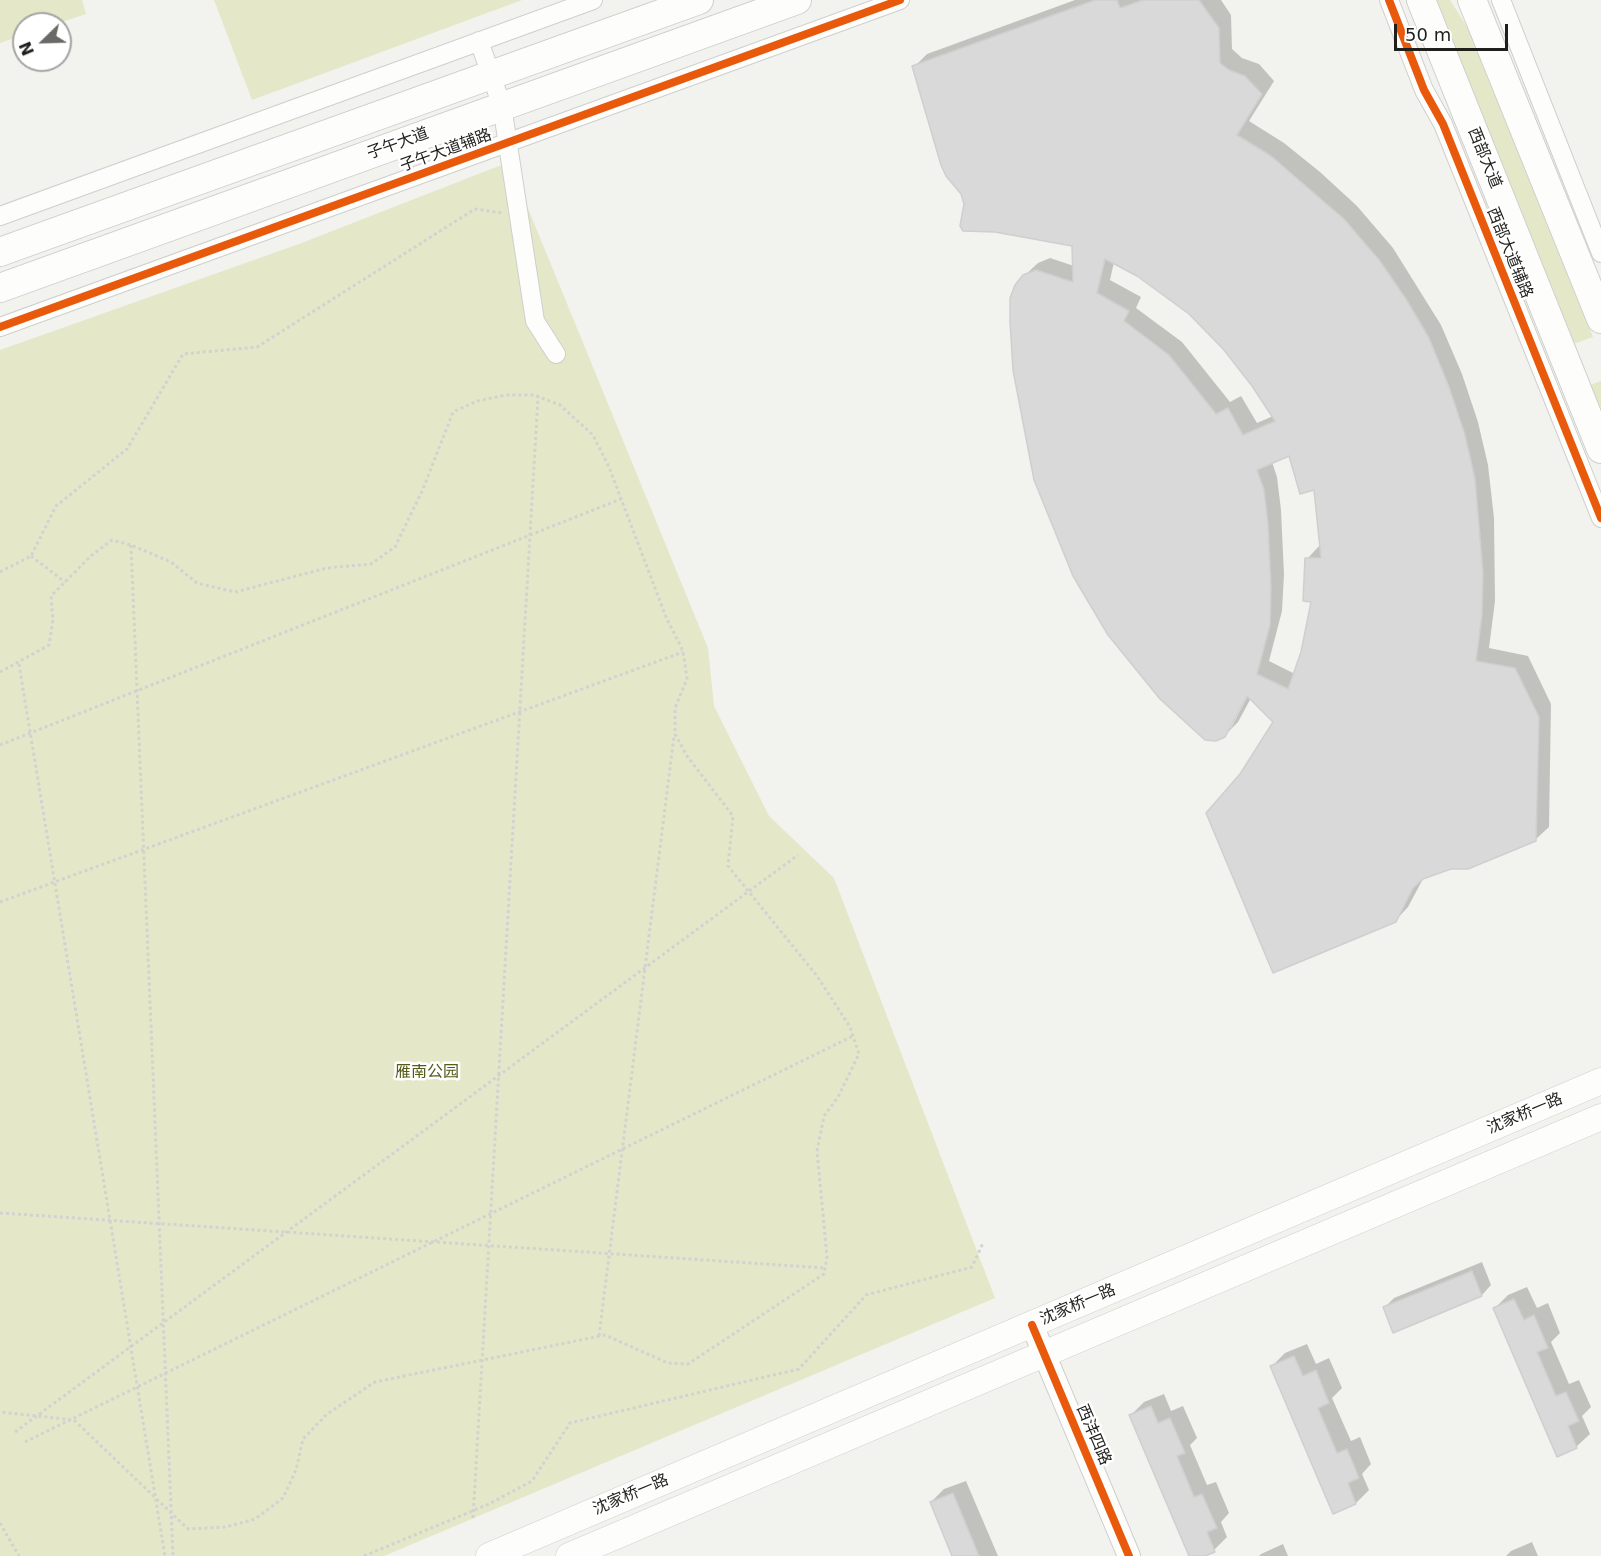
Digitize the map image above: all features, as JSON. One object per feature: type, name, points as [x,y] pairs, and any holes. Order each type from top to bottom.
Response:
[{"type":"main road","name":"子午大道","points":[[0,252],[699,0]]},
{"type":"main road","name":"子午大道","points":[[0,288],[796,0]]},
{"type":"main road","name":"西部大道","points":[[1421,0],[1601,449]]},
{"type":"main road","points":[[1472,0],[1601,319]]},
{"type":"main road","name":"沈家桥一路","points":[[489,1556],[1601,1081]]},
{"type":"main road","name":"沈家桥一路","points":[[569,1556],[1045,1356],[1601,1117]]},
{"type":"street","points":[[0,216],[593,0]]},
{"type":"street","name":"子午大道辅路","points":[[0,327],[900,0]]},
{"type":"street","name":"西部大道辅路","points":[[1389,0],[1424,90],[1443,123],[1601,518]]},
{"type":"street","points":[[1501,0],[1601,253]]},
{"type":"street","points":[[479,41],[502,106],[534,321],[556,354]]},
{"type":"street","name":"西沣四路","points":[[1032,1325],[1129,1556]]},
{"type":"path","points":[[0,572],[31,556],[56,506],[127,448],[183,354],[257,347],[475,209],[508,214]]},
{"type":"path","points":[[0,672],[49,645],[53,620],[51,596],[92,555],[112,540],[130,544],[171,562],[197,583],[235,592],[327,568],[371,564],[395,547],[423,489],[453,412],[487,399],[506,395],[538,396],[560,405],[593,435],[609,467],[666,617],[683,651],[687,679],[675,708],[675,734],[599,1336]]},
{"type":"path","points":[[473,1518],[538,396]]},
{"type":"path","points":[[0,745],[621,499]]},
{"type":"path","points":[[130,544],[173,1556]]},
{"type":"path","points":[[31,556],[65,582]]},
{"type":"path","points":[[0,902],[683,651]]},
{"type":"path","points":[[19,663],[165,1556]]},
{"type":"path","points":[[0,1412],[74,1419],[188,1529],[226,1527],[255,1518],[283,1498],[297,1470],[303,1439],[327,1414],[375,1382],[605,1335],[668,1363],[688,1364],[824,1274],[827,1257],[817,1151],[824,1116],[838,1097],[860,1054],[853,1036],[817,976],[728,866],[733,816],[687,756],[675,734]]},
{"type":"path","points":[[15,1432],[798,855]]},
{"type":"path","points":[[25,1442],[853,1036]]},
{"type":"path","points":[[0,1213],[825,1268]]},
{"type":"path","points":[[364,1556],[489,1504],[532,1480],[570,1423],[799,1369],[866,1295],[972,1267],[983,1243]]},
{"type":"path","points":[[0,1523],[19,1556]]},
{"type":"green space","points":[[0,0],[82,0],[86,14],[72,19],[72,12],[12,12],[12,39],[0,43]]},
{"type":"green space","points":[[214,0],[522,0],[252,100]]},
{"type":"green space","points":[[1437,0],[1450,0],[1471,33],[1593,337],[1573,344]]},
{"type":"green space","name":"雁南公园","points":[[509,162],[708,648],[714,706],[769,816],[834,878],[995,1298],[384,1556],[0,1556],[0,350],[299,244]]},
{"type":"green space","points":[[1601,381],[1601,413],[1590,385]]},
{"type":"building","points":[[1095,0],[1117,0],[1120,8],[1143,0],[1199,0],[1219,28],[1220,63],[1229,70],[1245,76],[1262,94],[1237,135],[1271,156],[1344,219],[1380,261],[1429,338],[1449,387],[1465,435],[1475,479],[1483,573],[1482,615],[1476,661],[1515,668],[1539,717],[1536,841],[1468,869],[1451,869],[1423,879],[1413,888],[1396,922],[1273,973],[1206,813],[1240,774],[1273,722],[1247,696],[1225,737],[1216,741],[1205,740],[1160,699],[1108,635],[1073,576],[1034,480],[1013,370],[1010,321],[1010,298],[1015,285],[1023,275],[1036,270],[1073,282],[1072,246],[995,232],[963,231],[960,226],[964,204],[961,194],[946,176],[941,165],[912,66]],"holes":[[[1105,259],[1137,276],[1189,314],[1224,350],[1275,421],[1243,435],[1228,408],[1216,414],[1169,355],[1124,321],[1129,311],[1097,293]],[[1289,456],[1300,494],[1314,490],[1321,558],[1305,558],[1303,601],[1311,602],[1301,652],[1288,689],[1257,674],[1270,625],[1271,588],[1264,490],[1257,470]]]},
{"type":"building","points":[[1472,1271],[1482,1296],[1393,1333],[1383,1307]]},
{"type":"building","points":[[1514,1299],[1524,1320],[1534,1315],[1548,1348],[1537,1352],[1556,1396],[1566,1392],[1579,1421],[1568,1426],[1577,1448],[1557,1457],[1493,1308]]},
{"type":"building","points":[[1294,1356],[1303,1376],[1316,1370],[1329,1403],[1318,1408],[1337,1453],[1347,1449],[1359,1478],[1348,1483],[1356,1504],[1333,1514],[1270,1366]]},
{"type":"building","points":[[1151,1406],[1158,1423],[1170,1418],[1185,1453],[1177,1456],[1194,1497],[1202,1494],[1217,1528],[1207,1532],[1215,1552],[1205,1556],[1189,1556],[1129,1415]]},
{"type":"building","points":[[953,1493],[979,1556],[952,1556],[930,1502]]},
{"type":"cycle path","points":[[0,327],[900,0]]},
{"type":"cycle path","points":[[1389,0],[1424,90],[1443,124],[1601,518]]},
{"type":"cycle path","points":[[1032,1325],[1129,1556]]}]
